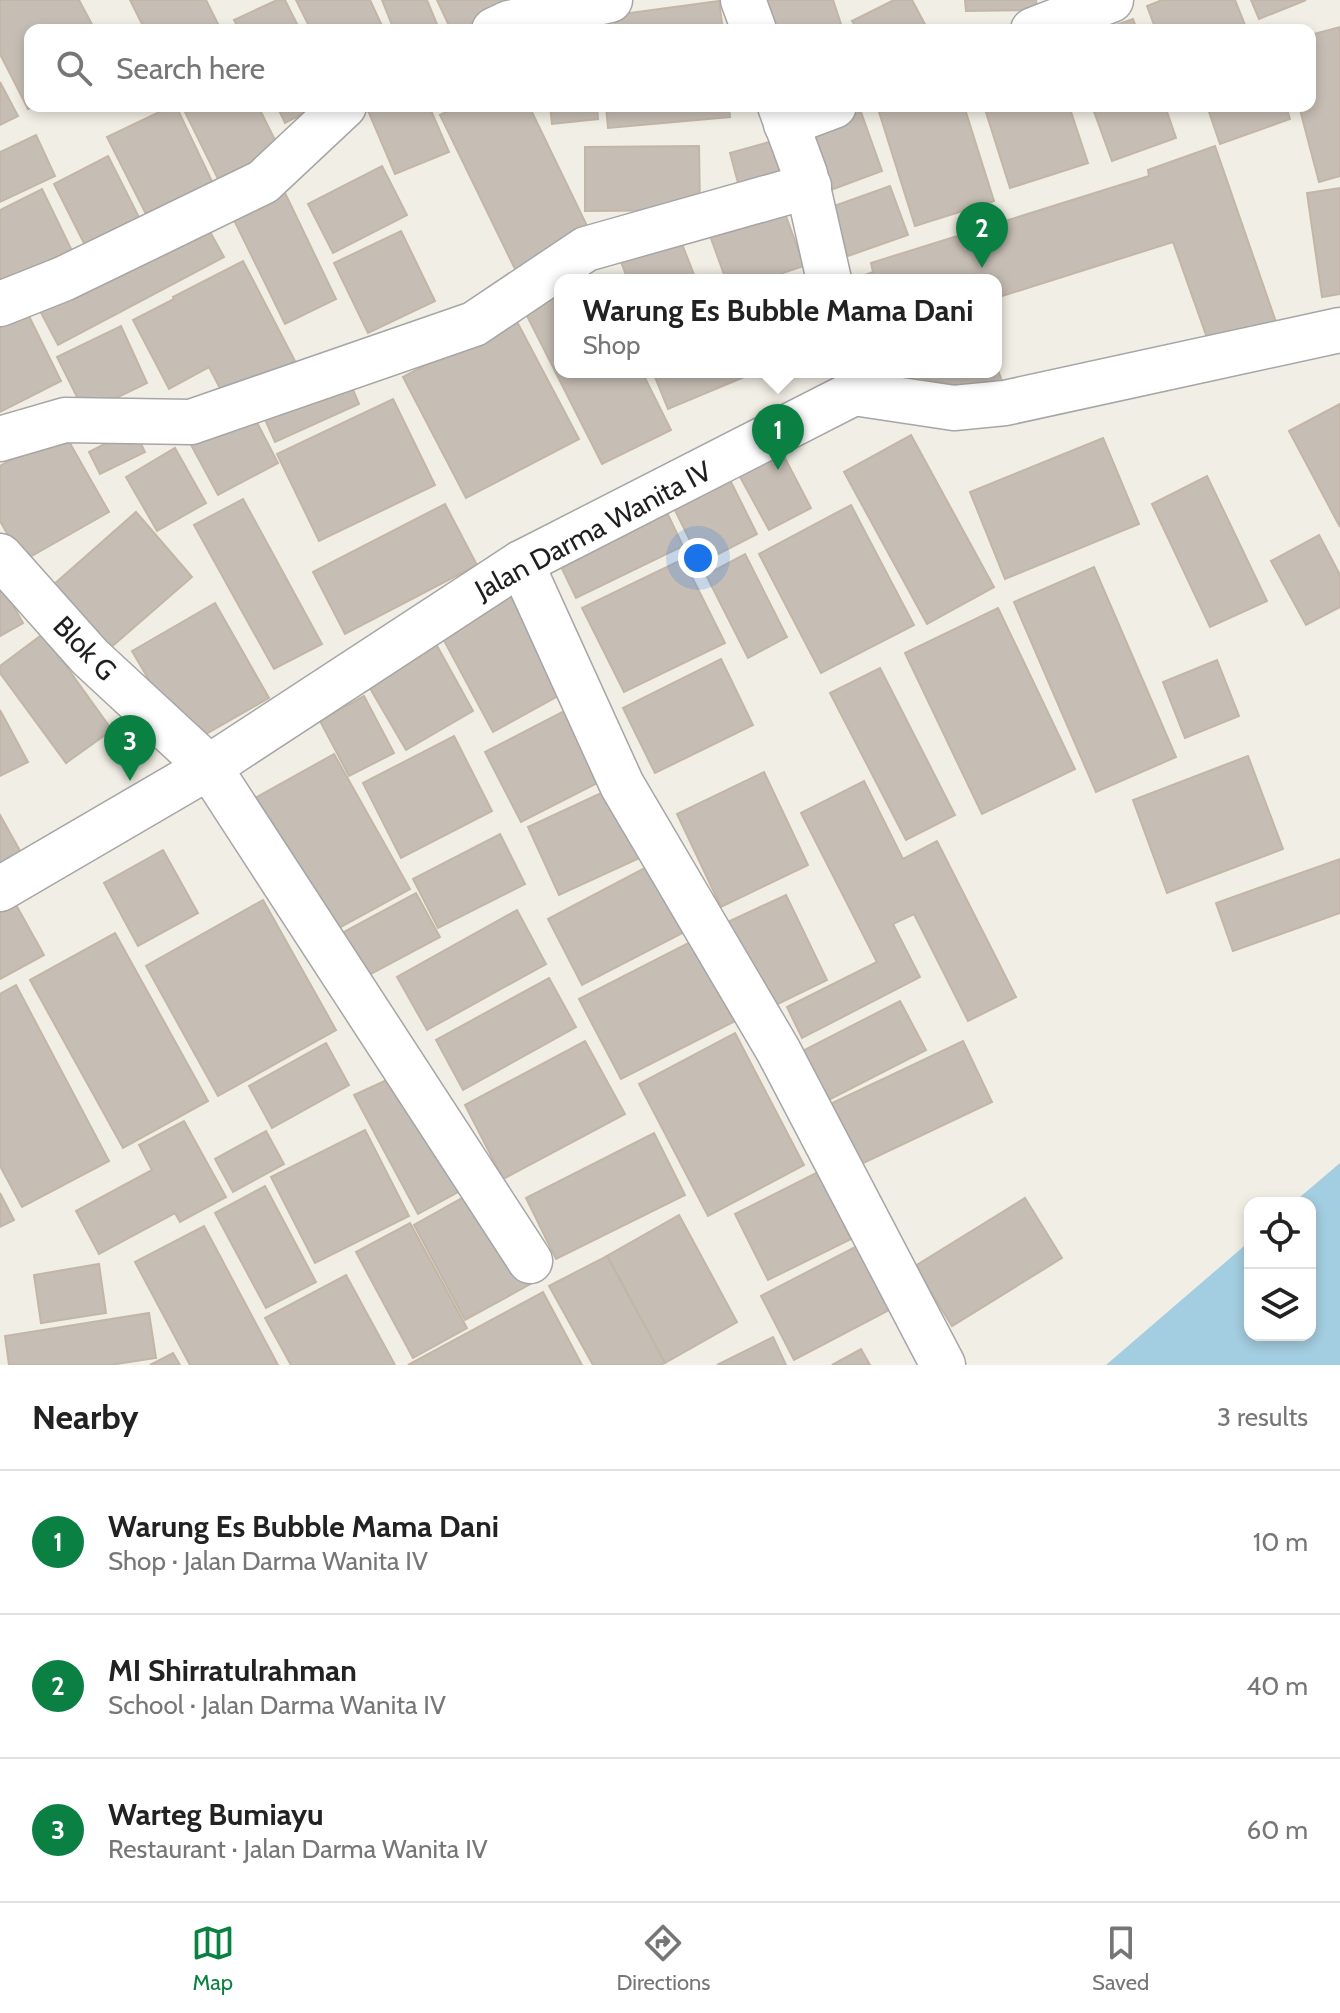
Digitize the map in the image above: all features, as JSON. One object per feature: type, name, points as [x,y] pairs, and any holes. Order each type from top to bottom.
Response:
[{"type":"street","points":[[507,24],[610,0]]},
{"type":"street","points":[[743,0],[752,24]]},
{"type":"street","points":[[1049,24],[1111,0]]},
{"type":"street","points":[[0,304],[63,279],[263,182],[338,112]]},
{"type":"street","points":[[783,115],[809,186],[828,274]]},
{"type":"street","points":[[0,439],[65,420],[191,422],[474,324],[586,249],[809,186]]},
{"type":"street","name":"Jalan Darma Wanita IV","points":[[0,889],[209,767],[521,563],[851,382],[954,408],[1005,403],[1340,330]]},
{"type":"street","name":"Blok G","points":[[0,556],[90,657],[209,767],[530,1261]]},
{"type":"street","points":[[521,563],[622,785],[778,1050],[943,1365]]},
{"type":"water","points":[[1340,1163],[1340,1365],[1106,1365],[1244,1246],[1244,1341],[1316,1341],[1316,1197],[1300,1197]]},
{"type":"building","points":[[0,0],[79,0],[92,24],[24,24],[24,101],[0,54]]},
{"type":"building","points":[[130,0],[206,0],[218,24],[142,24]]},
{"type":"building","points":[[277,0],[285,0],[297,24],[236,24],[234,20]]},
{"type":"building","points":[[296,0],[370,0],[381,24],[308,24]]},
{"type":"building","points":[[382,0],[427,0],[437,24],[392,24]]},
{"type":"building","points":[[437,0],[501,0],[507,12],[482,24],[448,24]]},
{"type":"building","points":[[765,0],[833,0],[841,24],[773,24]]},
{"type":"building","points":[[894,0],[912,0],[925,24],[854,24],[852,21]]},
{"type":"building","points":[[965,0],[1036,0],[1037,10],[966,11]]},
{"type":"building","points":[[1162,0],[1235,0],[1245,24],[1154,24],[1147,6]]},
{"type":"building","points":[[1251,0],[1306,0],[1259,19]]},
{"type":"building","points":[[719,1],[722,24],[615,24],[614,15]]},
{"type":"building","points":[[1340,27],[1340,176],[1319,182],[1301,112],[1316,112],[1316,33]]},
{"type":"building","points":[[0,82],[18,116],[0,125]]},
{"type":"building","points":[[159,112],[179,112],[219,196],[153,228],[107,137]]},
{"type":"building","points":[[185,112],[261,112],[284,158],[222,187]]},
{"type":"building","points":[[280,112],[306,112],[285,123]]},
{"type":"building","points":[[369,112],[432,112],[449,152],[395,174]]},
{"type":"building","points":[[446,112],[532,112],[590,232],[515,269],[440,115]]},
{"type":"building","points":[[551,112],[597,112],[598,119],[552,124]]},
{"type":"building","points":[[607,112],[730,112],[730,117],[608,128]]},
{"type":"building","points":[[861,112],[882,171],[831,190],[810,129]]},
{"type":"building","points":[[879,112],[966,112],[994,201],[915,226]]},
{"type":"building","points":[[986,112],[1071,112],[1088,163],[1010,188]]},
{"type":"building","points":[[1094,112],[1167,112],[1176,138],[1112,161]]},
{"type":"building","points":[[1209,112],[1288,112],[1290,119],[1220,144]]},
{"type":"building","points":[[36,135],[55,176],[0,202],[0,152]]},
{"type":"building","points":[[784,138],[796,183],[742,198],[730,153]]},
{"type":"building","points":[[699,146],[700,210],[585,211],[585,147]]},
{"type":"building","points":[[1215,146],[1277,325],[1211,349],[1173,242],[1002,296],[1002,274],[868,274],[873,272],[871,263],[1149,176],[1148,170]]},
{"type":"building","points":[[108,156],[146,231],[92,259],[54,184]]},
{"type":"building","points":[[382,166],[407,215],[333,253],[308,204]]},
{"type":"building","points":[[890,186],[908,235],[848,256],[831,207]]},
{"type":"building","points":[[1340,188],[1340,294],[1322,297],[1307,193]]},
{"type":"building","points":[[42,189],[75,257],[0,295],[0,210]]},
{"type":"building","points":[[285,193],[336,299],[285,324],[233,218]]},
{"type":"building","points":[[782,205],[804,266],[780,274],[724,274],[708,230]]},
{"type":"building","points":[[204,221],[224,257],[58,345],[39,309]]},
{"type":"building","points":[[401,231],[435,301],[368,333],[334,263]]},
{"type":"building","points":[[677,231],[694,274],[626,274],[618,254]]},
{"type":"building","points":[[243,261],[295,361],[225,398],[209,367],[169,389],[133,320]]},
{"type":"building","points":[[554,295],[554,369],[524,310]]},
{"type":"building","points":[[21,300],[61,381],[0,412],[0,310]]},
{"type":"building","points":[[515,318],[579,439],[466,498],[403,377]]},
{"type":"building","points":[[121,326],[147,383],[85,413],[57,357]]},
{"type":"building","points":[[346,373],[359,404],[275,442],[260,408]]},
{"type":"building","points":[[558,378],[645,378],[671,430],[602,464]]},
{"type":"building","points":[[655,378],[742,378],[668,409]]},
{"type":"building","points":[[920,378],[1001,378],[1002,381],[984,391]]},
{"type":"building","points":[[393,399],[435,485],[319,541],[277,454]]},
{"type":"building","points":[[1340,404],[1340,527],[1289,431]]},
{"type":"building","points":[[251,411],[278,463],[218,495],[190,443]]},
{"type":"building","points":[[134,429],[145,452],[100,474],[89,452]]},
{"type":"building","points":[[63,431],[109,512],[23,561],[0,521],[0,466]]},
{"type":"building","points":[[911,435],[994,587],[927,624],[844,472]]},
{"type":"building","points":[[1103,438],[1139,524],[1005,579],[970,492]]},
{"type":"building","points":[[776,441],[811,508],[769,530],[733,464]]},
{"type":"building","points":[[175,448],[206,503],[157,531],[126,477]]},
{"type":"building","points":[[723,466],[757,534],[701,563],[667,494]]},
{"type":"building","points":[[1207,476],[1267,601],[1210,627],[1152,504]]},
{"type":"building","points":[[243,499],[322,644],[274,669],[194,525]]},
{"type":"building","points":[[661,500],[683,546],[576,598],[554,552]]},
{"type":"building","points":[[445,504],[477,565],[345,634],[313,572]]},
{"type":"building","points":[[851,505],[914,625],[821,673],[759,554]]},
{"type":"building","points":[[136,512],[192,577],[109,649],[53,585]]},
{"type":"building","points":[[1319,535],[1340,575],[1340,607],[1306,625],[1271,561]]},
{"type":"building","points":[[745,554],[787,637],[748,658],[706,575]]},
{"type":"building","points":[[683,559],[725,643],[624,692],[582,608]]},
{"type":"building","points":[[1094,567],[1176,757],[1096,792],[1014,602]]},
{"type":"building","points":[[0,582],[23,623],[0,636]]},
{"type":"building","points":[[514,593],[567,691],[493,732],[440,633]]},
{"type":"building","points":[[215,603],[269,698],[187,745],[132,651]]},
{"type":"building","points":[[998,608],[1075,769],[982,814],[905,653]]},
{"type":"building","points":[[43,634],[112,730],[66,763],[0,673],[0,666]]},
{"type":"building","points":[[436,644],[473,711],[406,750],[367,683]]},
{"type":"building","points":[[721,659],[753,725],[655,773],[623,708]]},
{"type":"building","points":[[1217,660],[1239,716],[1185,738],[1163,682]]},
{"type":"building","points":[[880,668],[955,815],[906,840],[830,693]]},
{"type":"building","points":[[364,696],[394,753],[349,776],[320,721]]},
{"type":"building","points":[[570,708],[607,778],[521,822],[485,752]]},
{"type":"building","points":[[0,710],[28,762],[0,776]]},
{"type":"building","points":[[454,736],[492,811],[401,858],[363,783]]},
{"type":"building","points":[[334,754],[410,889],[330,933],[250,801]]},
{"type":"building","points":[[1248,756],[1283,849],[1167,893],[1133,800]]},
{"type":"building","points":[[764,772],[808,865],[721,907],[677,814]]},
{"type":"building","points":[[864,781],[903,859],[937,841],[1016,997],[968,1021],[914,914],[893,924],[920,977],[802,1038],[787,1007],[877,962],[801,813]]},
{"type":"building","points":[[614,787],[646,855],[559,895],[528,827]]},
{"type":"building","points":[[0,815],[23,856],[0,868]]},
{"type":"building","points":[[500,834],[525,884],[438,928],[413,879]]},
{"type":"building","points":[[163,850],[198,913],[138,946],[104,883]]},
{"type":"building","points":[[1340,859],[1340,913],[1233,951],[1216,903]]},
{"type":"building","points":[[656,862],[690,929],[582,985],[548,919]]},
{"type":"building","points":[[416,893],[440,937],[354,983],[331,939]]},
{"type":"building","points":[[786,895],[827,980],[759,1013],[717,927]]},
{"type":"building","points":[[263,900],[336,1030],[218,1096],[146,966]]},
{"type":"building","points":[[15,903],[44,955],[0,979],[0,911]]},
{"type":"building","points":[[517,910],[546,964],[427,1030],[397,977]]},
{"type":"building","points":[[115,933],[208,1101],[123,1148],[30,980]]},
{"type":"building","points":[[702,936],[743,1017],[621,1079],[579,999]]},
{"type":"building","points":[[549,978],[576,1027],[463,1090],[436,1040]]},
{"type":"building","points":[[16,985],[109,1161],[22,1207],[0,1166],[0,994]]},
{"type":"building","points":[[900,1001],[926,1050],[817,1106],[791,1057]]},
{"type":"building","points":[[735,1033],[804,1165],[708,1216],[639,1084]]},
{"type":"building","points":[[585,1041],[625,1114],[503,1179],[465,1105]]},
{"type":"building","points":[[963,1041],[992,1102],[855,1167],[826,1106]]},
{"type":"building","points":[[326,1043],[349,1085],[272,1128],[249,1086]]},
{"type":"building","points":[[402,1073],[475,1183],[418,1214],[354,1095]]},
{"type":"building","points":[[184,1121],[226,1197],[180,1222],[175,1213],[99,1254],[76,1211],[152,1170],[139,1145]]},
{"type":"building","points":[[365,1130],[409,1216],[315,1263],[271,1177]]},
{"type":"building","points":[[266,1131],[284,1164],[233,1192],[215,1159]]},
{"type":"building","points":[[654,1133],[685,1195],[556,1259],[526,1198]]},
{"type":"building","points":[[818,1172],[851,1239],[768,1280],[735,1214]]},
{"type":"building","points":[[265,1186],[316,1282],[266,1308],[215,1213]]},
{"type":"building","points":[[478,1189],[536,1281],[465,1320],[414,1225]]},
{"type":"building","points":[[0,1193],[14,1220],[0,1227]]},
{"type":"building","points":[[1025,1198],[1062,1258],[952,1326],[915,1266]]},
{"type":"building","points":[[679,1215],[737,1322],[665,1363],[607,1256]]},
{"type":"building","points":[[410,1223],[467,1328],[413,1358],[356,1252]]},
{"type":"building","points":[[204,1226],[278,1365],[190,1365],[135,1262]]},
{"type":"building","points":[[857,1246],[889,1310],[794,1360],[761,1296]]},
{"type":"building","points":[[607,1256],[665,1363],[593,1365],[549,1286]]},
{"type":"building","points":[[99,1264],[106,1313],[41,1323],[34,1275]]},
{"type":"building","points":[[346,1275],[395,1365],[291,1365],[265,1318]]},
{"type":"building","points":[[543,1292],[582,1365],[408,1365]]},
{"type":"building","points":[[149,1313],[156,1358],[110,1365],[9,1365],[5,1336]]},
{"type":"building","points":[[773,1337],[786,1365],[717,1365]]},
{"type":"building","points":[[861,1349],[870,1365],[832,1365]]},
{"type":"building","points":[[173,1353],[180,1365],[150,1365]]},
{"type":"place","name":"MI Shirratulrahman","points":[[982,268]]},
{"type":"place","name":"Warung Es Bubble Mama Dani","points":[[778,470]]},
{"type":"place","name":"Warteg Bumiayu","points":[[130,781]]}]
